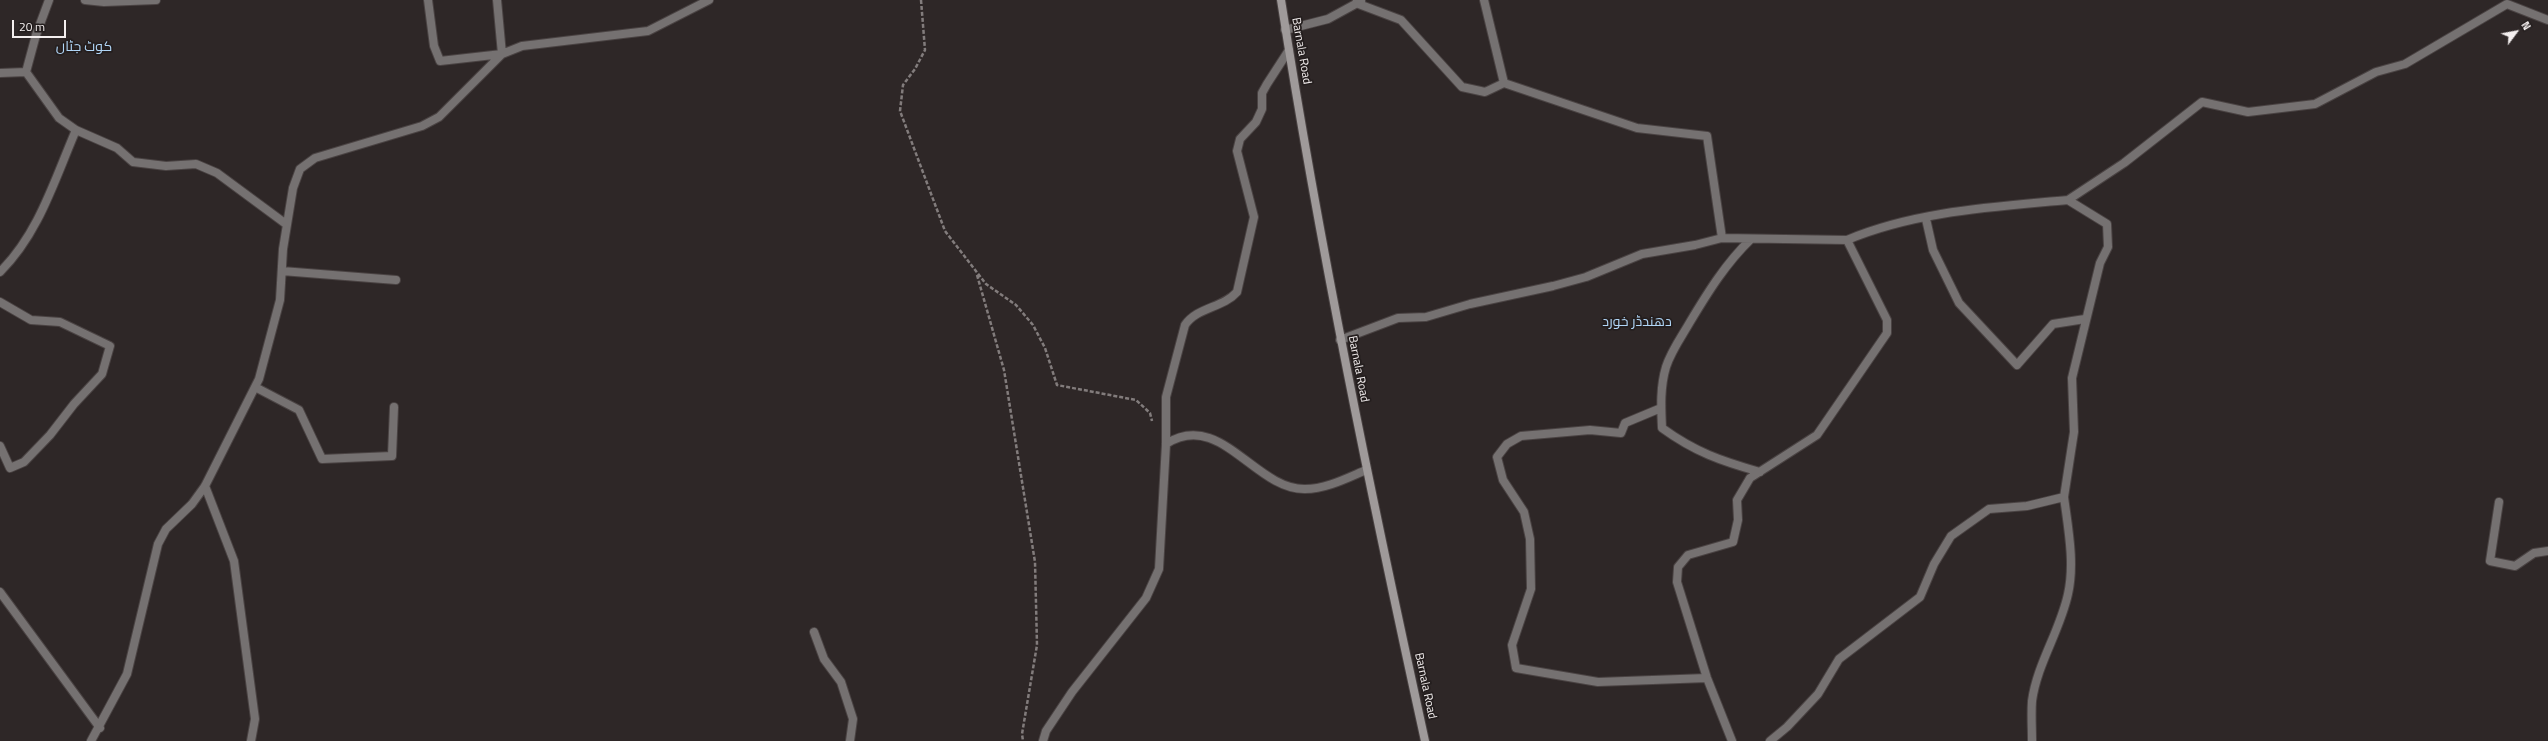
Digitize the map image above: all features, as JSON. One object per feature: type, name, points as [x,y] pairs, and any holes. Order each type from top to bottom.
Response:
[{"type":"main road","name":"Barnala Road","points":[[1281,0],[1340,340],[1366,470],[1425,741]]},
{"type":"street","points":[[26,72],[36,35],[50,0]]},
{"type":"street","points":[[85,0],[104,2],[156,0]]},
{"type":"street","points":[[428,0],[434,46],[440,61],[502,54],[522,46],[648,31],[709,0]]},
{"type":"street","points":[[497,0],[502,54]]},
{"type":"street","points":[[1484,0],[1504,84]]},
{"type":"street","points":[[1286,30],[1328,19],[1359,2],[1401,20],[1462,86],[1485,92],[1504,84],[1637,128],[1707,136],[1722,238]]},
{"type":"street","points":[[1340,340],[1398,318],[1426,317],[1470,304],[1554,286],[1586,277],[1642,254],[1695,245],[1722,238],[1847,240],[1866,232],[1973,208],[2068,200],[2124,163],[2202,102],[2248,112],[2315,104],[2376,72],[2405,64],[2508,2],[2548,20]]},
{"type":"street","points":[[1043,741],[1046,731],[1072,692],[1146,598],[1159,569],[1166,444],[1166,397],[1185,325],[1190,317],[1230,300],[1237,292],[1254,217],[1237,151],[1240,139],[1256,122],[1262,109],[1262,93],[1289,50]]},
{"type":"street","points":[[91,741],[100,728],[127,674],[158,544],[166,529],[192,504],[205,486],[255,387],[280,300],[286,224],[293,188],[300,169],[315,158],[422,126],[439,117],[502,54]]},
{"type":"street","points":[[0,73],[26,72]]},
{"type":"street","points":[[26,72],[59,118],[76,130],[117,148],[132,162],[166,166],[196,164],[217,173],[286,224]]},
{"type":"street","points":[[0,272],[18,255],[37,223],[76,130]]},
{"type":"street","points":[[2032,741],[2032,701],[2039,675],[2061,620],[2068,593],[2071,568],[2064,497],[2074,432],[2072,378],[2085,318],[2100,263],[2108,247],[2107,224],[2068,200]]},
{"type":"street","points":[[1926,219],[1933,250],[1959,303],[2017,365],[2053,324],[2085,318]]},
{"type":"street","points":[[1751,239],[1733,256],[1676,346],[1666,367],[1661,389],[1661,408],[1662,428],[1681,442],[1714,459],[1760,472]]},
{"type":"street","points":[[1732,741],[1707,678],[1677,582],[1678,567],[1688,555],[1733,542],[1738,520],[1737,500],[1750,478],[1817,435],[1887,333],[1887,320],[1847,240]]},
{"type":"street","points":[[282,271],[396,280]]},
{"type":"street","points":[[0,302],[31,320],[60,322],[110,346],[102,374],[74,404],[50,435],[24,462],[10,468],[0,446]]},
{"type":"street","points":[[255,387],[299,410],[322,459],[392,456],[394,407]]},
{"type":"street","points":[[1661,408],[1625,423],[1621,433],[1590,430],[1521,436],[1507,444],[1497,457],[1503,480],[1524,512],[1530,539],[1531,589],[1512,646],[1516,668],[1598,682],[1707,678]]},
{"type":"street","points":[[1166,444],[1176,438],[1194,434],[1221,442],[1282,484],[1304,490],[1324,486],[1366,470]]},
{"type":"street","points":[[205,486],[234,561],[255,719],[251,741]]},
{"type":"street","points":[[1770,741],[1788,728],[1818,694],[1840,659],[1920,597],[1934,564],[1951,536],[1990,509],[2027,506],[2064,497]]},
{"type":"street","points":[[2500,502],[2490,561],[2515,566],[2534,553],[2548,551]]},
{"type":"street","points":[[0,592],[100,728]]},
{"type":"street","points":[[814,632],[824,659],[841,682],[853,719],[850,741]]},
{"type":"path","points":[[921,0],[925,50],[915,69],[903,85],[900,111],[945,231],[986,284],[1016,305],[1033,325],[1045,348],[1057,385],[1136,400],[1150,413],[1158,435],[1166,444]]},
{"type":"path","points":[[977,272],[1004,370],[1035,562],[1037,644],[1022,734],[1023,741]]},
{"type":"district","name":"کوٹ جٹاں","points":[[84,48]]},
{"type":"district","name":"دھندڈر خورد","points":[[1637,323]]}]
